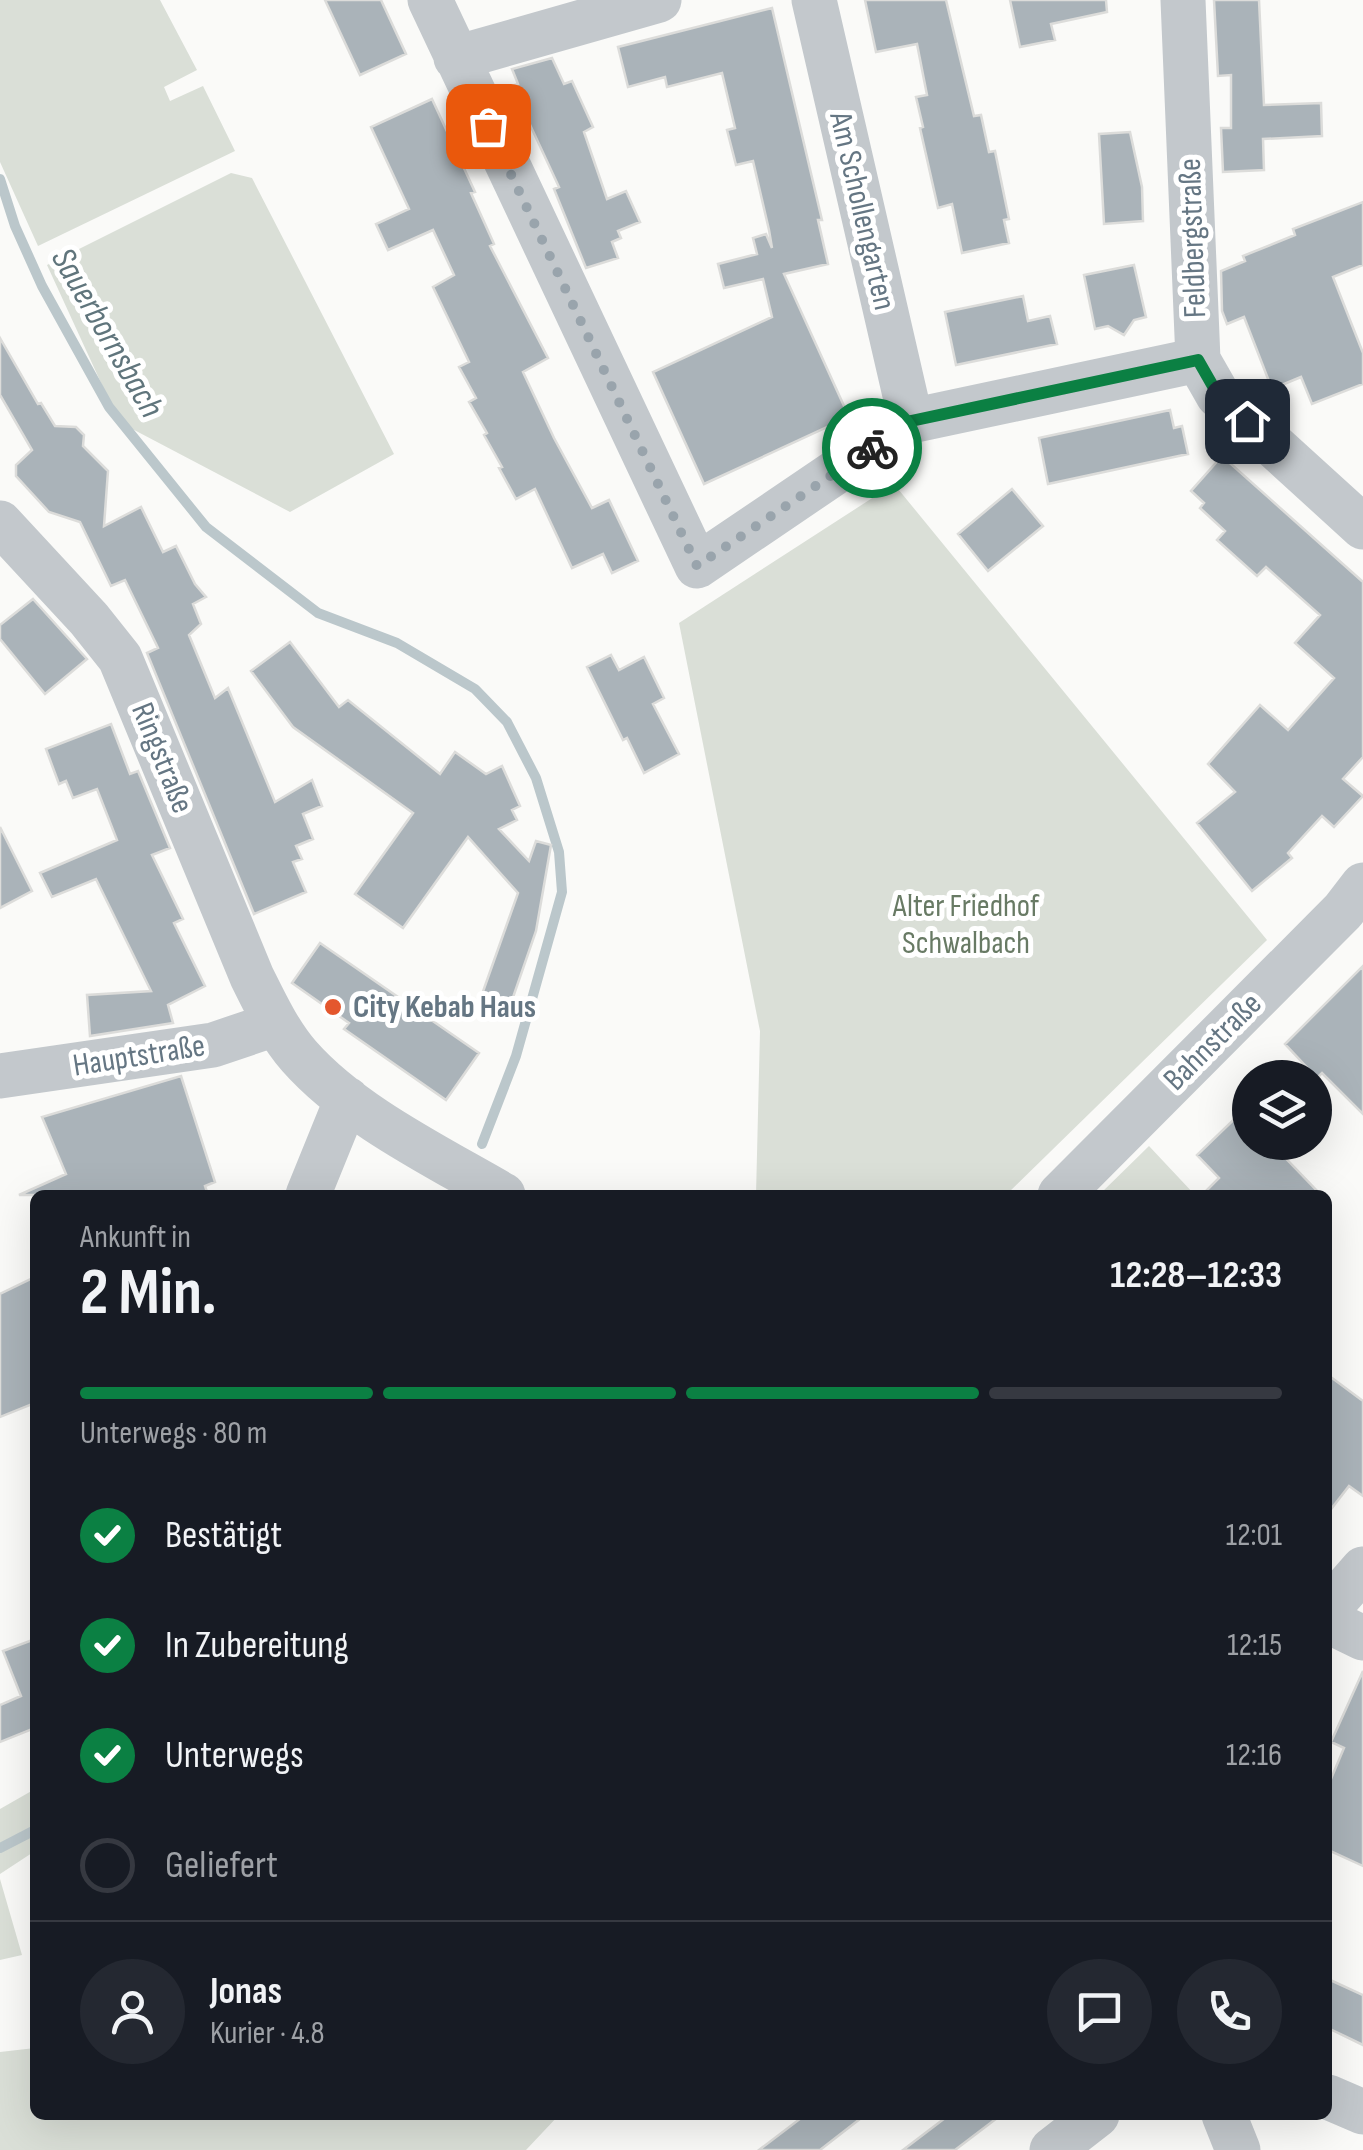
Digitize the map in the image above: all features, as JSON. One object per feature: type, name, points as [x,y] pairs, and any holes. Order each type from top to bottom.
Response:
[{"type":"street","points":[[430,0],[697,566],[911,421],[1198,360]]},
{"type":"street","points":[[456,58],[659,0]]},
{"type":"street","name":"Am Schollengarten","points":[[814,0],[911,421]]},
{"type":"street","name":"Feldbergstraße","points":[[1183,0],[1198,360],[1218,395],[1363,527]]},
{"type":"street","name":"Ringstraße","points":[[0,522],[89,618],[120,658],[275,1024],[297,1054],[347,1099],[494,1190]]},
{"type":"street","name":"Bahnstraße","points":[[1065,1190],[1356,909]]},
{"type":"street","name":"Hauptstraße","points":[[0,1076],[213,1046],[275,1024]]},
{"type":"street","points":[[310,1190],[347,1099]]},
{"type":"street","points":[[1332,1604],[1363,1569]]},
{"type":"street","points":[[1332,1623],[1363,1638]]},
{"type":"street","points":[[1332,2099],[1363,2112]]},
{"type":"street","points":[[1052,2150],[1091,2120]]},
{"type":"street","points":[[1226,2120],[1238,2150]]},
{"type":"green space","points":[[0,0],[160,0],[197,70],[164,87],[170,101],[203,86],[235,151],[38,246],[0,162]]},
{"type":"green space","points":[[231,173],[252,178],[394,454],[290,512],[119,422],[47,265]]},
{"type":"green space","name":"Alter Friedhof Schwalbach","points":[[894,484],[1267,940],[1011,1190],[756,1190],[760,1031],[679,623]]},
{"type":"green space","points":[[1149,1146],[1190,1190],[1104,1190]]},
{"type":"green space","points":[[30,1792],[30,1854],[0,1874],[0,1809]]},
{"type":"green space","points":[[0,1879],[22,1955],[0,1960]]},
{"type":"green space","points":[[30,2049],[30,2120],[554,2120],[526,2150],[0,2150],[0,2052]]},
{"type":"building","points":[[325,0],[381,0],[406,54],[360,75]]},
{"type":"building","points":[[865,0],[946,0],[974,116],[981,115],[989,152],[995,151],[1009,219],[1004,220],[1009,243],[962,253],[952,204],[938,208],[920,128],[923,127],[916,97],[927,95],[917,44],[876,52]]},
{"type":"building","points":[[1010,0],[1106,0],[1107,12],[1051,24],[1055,40],[1020,47]]},
{"type":"building","points":[[1214,0],[1259,0],[1264,105],[1321,103],[1322,136],[1263,139],[1264,170],[1223,172],[1221,128],[1231,128],[1231,75],[1218,76]]},
{"type":"building","points":[[772,8],[822,220],[818,220],[828,264],[784,274],[849,417],[704,484],[653,372],[772,317],[763,279],[724,288],[718,264],[757,254],[753,238],[766,234],[772,248],[769,230],[753,161],[736,165],[727,130],[735,128],[722,73],[667,87],[665,77],[628,87],[618,47]]},
{"type":"building","points":[[552,58],[564,84],[572,81],[593,127],[584,132],[607,199],[626,191],[640,222],[618,231],[621,238],[612,242],[618,258],[586,268],[554,189],[559,187],[512,86],[518,84],[512,69]]},
{"type":"building","points":[[432,99],[475,192],[471,193],[494,244],[490,246],[548,358],[523,372],[592,508],[609,500],[638,561],[612,573],[603,554],[572,568],[535,489],[516,499],[499,468],[502,467],[484,435],[487,433],[469,402],[476,398],[459,367],[469,362],[433,287],[454,275],[433,230],[388,250],[376,224],[409,209],[371,127]]},
{"type":"building","points":[[1130,132],[1142,187],[1143,221],[1104,224],[1099,134]]},
{"type":"building","points":[[1363,202],[1363,265],[1333,277],[1363,353],[1363,384],[1312,404],[1301,377],[1272,389],[1244,317],[1227,324],[1222,311],[1221,271],[1245,261],[1243,256],[1295,235],[1293,229]]},
{"type":"building","points":[[1134,265],[1146,317],[1134,320],[1124,335],[1108,326],[1095,329],[1084,275]]},
{"type":"building","points":[[1023,296],[1028,321],[1050,316],[1057,344],[956,365],[945,312]]},
{"type":"building","points":[[0,338],[55,426],[76,427],[84,435],[83,446],[108,471],[104,526],[141,507],[163,552],[176,546],[206,597],[193,604],[201,624],[189,635],[215,698],[228,688],[275,802],[312,780],[322,806],[303,814],[313,839],[296,846],[302,859],[293,862],[306,892],[254,914],[147,653],[158,648],[125,580],[111,586],[80,522],[49,512],[16,476],[16,465],[32,450],[0,395]]},
{"type":"building","points":[[1170,410],[1174,428],[1182,426],[1188,454],[1048,484],[1039,438]]},
{"type":"building","points":[[1222,456],[1363,582],[1363,757],[1343,779],[1363,796],[1334,827],[1322,816],[1288,853],[1292,858],[1252,891],[1197,823],[1235,792],[1208,764],[1260,705],[1288,730],[1334,678],[1295,643],[1320,615],[1266,567],[1257,576],[1217,540],[1225,531],[1200,508],[1204,503],[1191,491]]},
{"type":"building","points":[[1012,489],[1043,526],[988,571],[958,534]]},
{"type":"building","points":[[33,599],[87,659],[45,694],[0,639],[0,625]]},
{"type":"building","points":[[290,642],[339,707],[348,700],[440,774],[455,752],[486,774],[502,766],[520,806],[512,810],[517,820],[499,829],[529,861],[536,841],[551,845],[536,931],[509,1009],[480,1000],[518,893],[468,837],[403,928],[355,894],[413,813],[293,727],[251,671]]},
{"type":"building","points":[[611,655],[619,670],[644,657],[664,698],[653,704],[679,754],[644,773],[587,667]]},
{"type":"building","points":[[111,724],[130,774],[138,771],[170,848],[152,855],[183,919],[174,923],[205,986],[168,1005],[173,1023],[90,1036],[87,995],[151,991],[96,879],[52,897],[40,873],[117,840],[97,789],[73,798],[66,781],[59,784],[46,749]]},
{"type":"building","points":[[0,827],[32,891],[0,908]]},
{"type":"building","points":[[320,943],[479,1053],[446,1100],[344,1029],[349,1023],[292,983]]},
{"type":"building","points":[[1363,966],[1363,1114],[1332,1083],[1332,1060],[1300,1060],[1285,1044]]},
{"type":"building","points":[[181,1076],[215,1182],[205,1186],[206,1190],[30,1190],[66,1174],[42,1117]]},
{"type":"building","points":[[1232,1121],[1232,1160],[1287,1160],[1316,1190],[1207,1190],[1219,1178],[1197,1155]]},
{"type":"building","points":[[30,1279],[30,1405],[0,1417],[0,1294]]},
{"type":"building","points":[[1332,1378],[1363,1401],[1363,1496],[1349,1486],[1332,1508]]},
{"type":"building","points":[[30,1641],[30,1730],[0,1742],[0,1705],[21,1696],[3,1651]]},
{"type":"building","points":[[1363,1671],[1363,1866],[1332,1852],[1332,1776],[1344,1748],[1332,1740]]},
{"type":"building","points":[[1332,1981],[1363,1995],[1363,2045],[1332,2030]]},
{"type":"building","points":[[798,2120],[859,2120],[820,2150],[759,2150]]},
{"type":"building","points":[[942,2120],[994,2120],[955,2150],[903,2150]]},
{"type":"waterway","name":"Sauerbornsbach","points":[[0,179],[15,226],[42,286],[109,407],[206,527],[318,613],[397,643],[475,689],[507,722],[536,778],[559,852],[562,892],[516,1056],[482,1144]]},
{"type":"waterway","name":"Sauerbornsbach","points":[[0,1848],[30,1833]]},
{"type":"way so far","points":[[488,126],[697,566],[872,448]]},
{"type":"place","name":"City Kebab Haus","points":[[333,1007]]},
{"type":"route","points":[[872,448],[911,421],[1198,360],[1218,395],[1247,421]]}]
